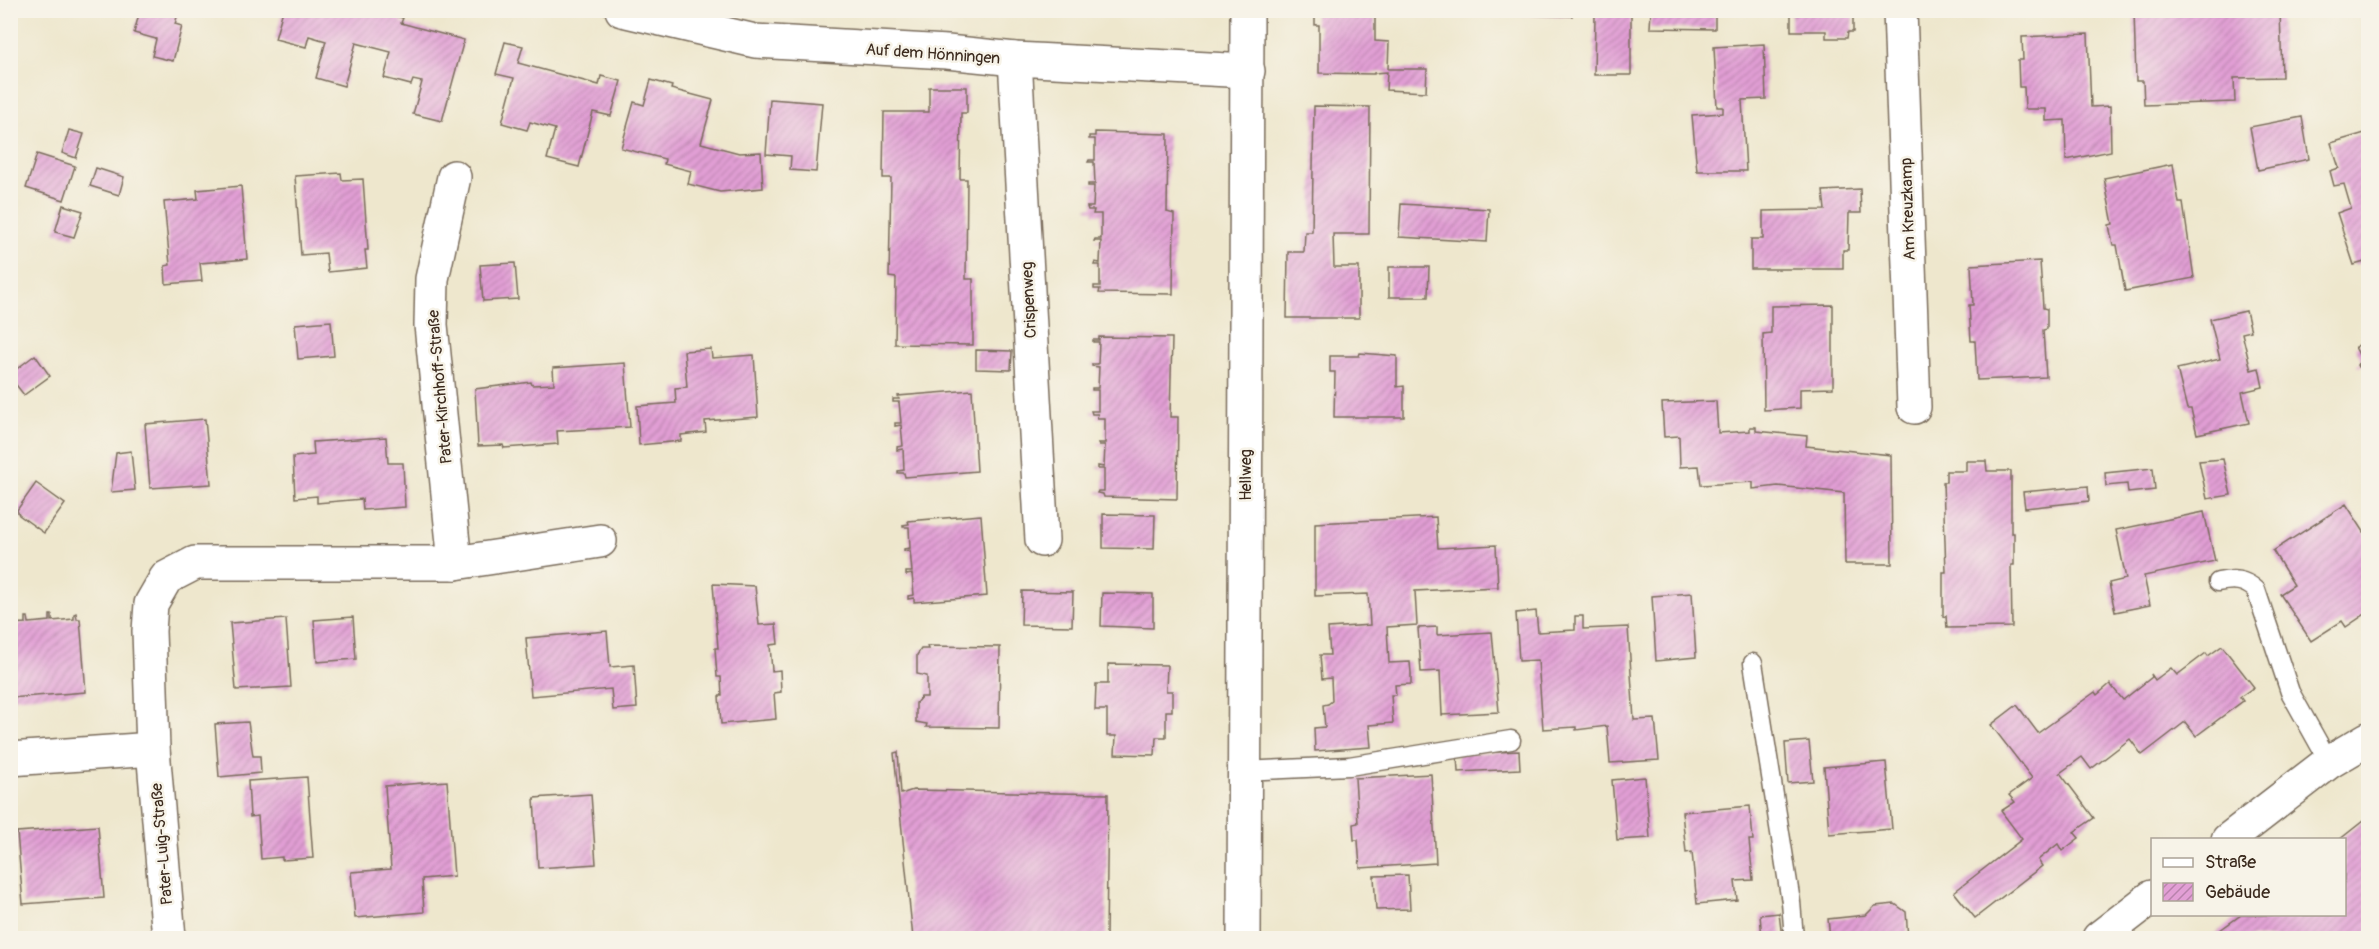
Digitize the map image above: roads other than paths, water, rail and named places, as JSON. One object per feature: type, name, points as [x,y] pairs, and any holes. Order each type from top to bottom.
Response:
[{"type":"street","name":"Auf dem Hönningen","points":[[622,10],[755,41],[947,52],[1015,59],[1248,71]]},
{"type":"street","name":"Hellweg","points":[[1244,939],[1247,10]]},
{"type":"street","name":"Am Kreuzkamp","points":[[1899,10],[1914,407]]},
{"type":"street","name":"Crispenweg","points":[[1015,59],[1042,540]]},
{"type":"street","name":"Pater-Kirchhoff-Straße","points":[[454,177],[432,279],[431,325],[455,563]]},
{"type":"street","points":[[455,563],[600,541]]},
{"type":"street","name":"Pater-Luig-Straße","points":[[169,939],[153,749],[149,631],[151,603],[166,578],[195,563],[455,563]]},
{"type":"street","points":[[2231,838],[2329,762],[2368,739]]},
{"type":"street","points":[[10,759],[153,749]]},
{"type":"street","points":[[2105,936],[2151,898]]},
{"type":"lane","points":[[2218,582],[2233,579],[2247,581],[2256,590],[2290,692],[2329,762]]},
{"type":"lane","points":[[1753,663],[1791,902],[1794,939]]},
{"type":"lane","points":[[1244,771],[1349,766],[1511,740]]}]
